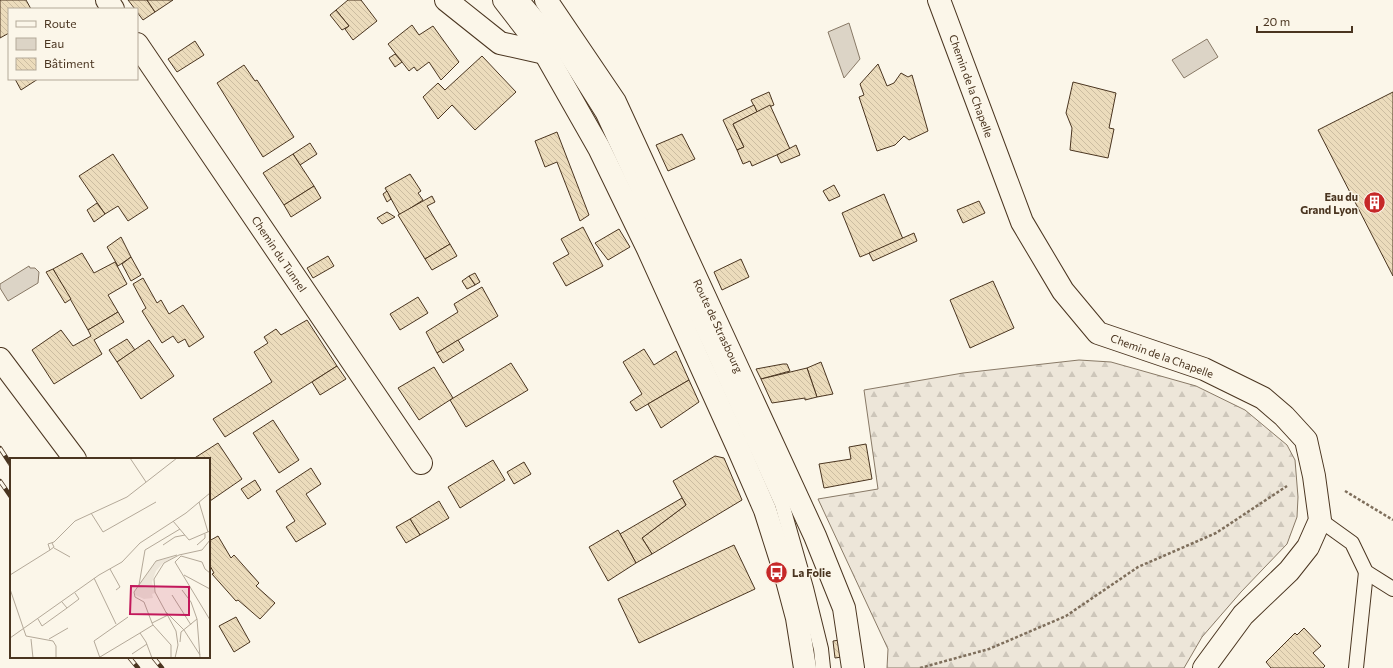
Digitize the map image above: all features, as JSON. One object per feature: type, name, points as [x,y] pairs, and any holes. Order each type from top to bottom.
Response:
[{"type":"street","points":[[446,0],[500,43],[545,53]]},
{"type":"street","points":[[504,0],[545,53],[599,148],[648,249],[765,510],[785,573],[797,618],[805,668]]},
{"type":"street","name":"Route de Strasbourg","points":[[546,0],[616,102],[815,536],[844,608],[853,668]]},
{"type":"street","name":"Chemin de la Chapelle","points":[[939,0],[1022,222],[1063,291],[1098,333],[1204,369],[1263,398],[1284,416],[1306,440],[1314,476],[1320,520]]},
{"type":"street","name":"Chemin du Tunnel","points":[[138,45],[420,463]]},
{"type":"street","points":[[0,359],[74,458]]},
{"type":"street","points":[[1206,667],[1243,615],[1289,571],[1308,547],[1320,520]]},
{"type":"lane","points":[[522,0],[559,44],[604,114],[711,346],[782,504],[806,588],[821,649],[823,668]]},
{"type":"lane","points":[[1320,520],[1352,543],[1366,572],[1356,668]]},
{"type":"lane","points":[[1366,572],[1393,589]]},
{"type":"path","points":[[920,668],[989,649],[1066,616],[1138,567],[1216,533],[1293,482]]},
{"type":"path","points":[[1355,496],[1393,520]]},
{"type":"green space","points":[[1079,360],[1111,362],[1196,386],[1245,410],[1287,445],[1295,460],[1298,497],[1297,517],[1287,544],[1241,592],[1202,637],[1184,668],[887,668],[888,649],[818,499],[878,489],[864,390],[963,373]]},
{"type":"water","points":[[849,23],[860,59],[844,78],[828,32]]},
{"type":"water","points":[[1207,39],[1218,57],[1184,78],[1172,60]]},
{"type":"water","points":[[29,266],[30,268],[35,268],[39,272],[38,283],[8,301],[0,288],[0,284]]},
{"type":"building","points":[[0,0],[26,0],[30,8],[8,8],[8,34],[0,38]]},
{"type":"building","points":[[128,0],[147,0],[155,12],[143,20],[138,13],[138,8],[134,8]]},
{"type":"building","points":[[147,0],[173,0],[155,12]]},
{"type":"building","points":[[348,0],[361,0],[377,21],[353,40],[345,29],[349,26],[336,10]]},
{"type":"building","points":[[336,10],[349,26],[342,30],[330,15]]},
{"type":"building","points":[[412,25],[419,35],[433,26],[459,62],[441,80],[429,62],[417,71],[414,67],[409,71],[388,44]]},
{"type":"building","points":[[195,41],[204,55],[177,72],[168,59]]},
{"type":"building","points":[[395,54],[402,62],[395,67],[389,58]]},
{"type":"building","points":[[482,56],[516,92],[475,130],[452,105],[438,119],[423,97],[438,83],[445,90]]},
{"type":"building","points":[[878,64],[887,86],[894,83],[901,73],[908,77],[912,75],[928,131],[909,140],[904,136],[895,145],[877,151],[859,97],[864,95],[860,84]]},
{"type":"building","points":[[244,65],[255,81],[257,80],[294,137],[263,157],[217,83]]},
{"type":"building","points":[[16,80],[36,80],[21,90]]},
{"type":"building","points":[[1073,82],[1116,93],[1109,128],[1114,129],[1108,158],[1070,150],[1072,128],[1066,113]]},
{"type":"building","points":[[769,92],[774,105],[757,112],[751,100]]},
{"type":"building","name":"Eau du Grand Lyon","points":[[1393,92],[1393,276],[1318,130]]},
{"type":"building","points":[[754,105],[757,112],[733,124],[744,147],[737,150],[723,120]]},
{"type":"building","points":[[770,105],[790,149],[752,166],[750,161],[743,164],[737,150],[744,147],[733,124]]},
{"type":"building","points":[[557,132],[589,215],[580,221],[557,162],[545,167],[535,141]]},
{"type":"building","points":[[682,134],[695,159],[668,171],[656,145]]},
{"type":"building","points":[[310,143],[317,154],[300,165],[293,154]]},
{"type":"building","points":[[796,145],[800,155],[781,163],[777,155]]},
{"type":"building","points":[[113,154],[148,208],[128,221],[118,206],[105,214],[79,176]]},
{"type":"building","points":[[293,154],[314,186],[284,205],[263,173]]},
{"type":"building","points":[[410,174],[421,191],[418,193],[423,200],[400,215],[385,188]]},
{"type":"building","points":[[834,185],[840,196],[829,201],[823,191]]},
{"type":"building","points":[[314,186],[321,198],[291,217],[284,205]]},
{"type":"building","points":[[387,191],[391,199],[387,202],[383,194]]},
{"type":"building","points":[[884,194],[903,239],[860,257],[842,213]]},
{"type":"building","points":[[432,196],[435,202],[427,206],[450,244],[425,259],[398,215]]},
{"type":"building","points":[[979,201],[985,213],[963,223],[957,210]]},
{"type":"building","points":[[97,203],[105,214],[94,222],[87,210]]},
{"type":"building","points":[[387,212],[395,217],[382,224],[377,218]]},
{"type":"building","points":[[583,227],[603,266],[566,286],[553,263],[569,254],[561,239]]},
{"type":"building","points":[[619,229],[630,247],[608,260],[595,243]]},
{"type":"building","points":[[914,233],[917,241],[873,261],[869,253]]},
{"type":"building","points":[[121,237],[131,257],[118,266],[107,247]]},
{"type":"building","points":[[450,244],[457,256],[432,270],[425,259]]},
{"type":"building","points":[[82,253],[94,273],[115,262],[127,284],[108,295],[118,312],[88,330],[53,269]]},
{"type":"building","points":[[328,256],[334,266],[313,278],[307,268]]},
{"type":"building","points":[[131,257],[141,275],[131,281],[122,264]]},
{"type":"building","points":[[741,259],[749,277],[722,290],[714,272]]},
{"type":"building","points":[[53,269],[71,299],[65,303],[46,272]]},
{"type":"building","points":[[475,273],[480,282],[475,285],[469,276]]},
{"type":"building","points":[[469,276],[475,285],[467,289],[462,281]]},
{"type":"building","points":[[143,278],[157,303],[161,300],[169,314],[183,305],[204,337],[189,347],[185,339],[178,343],[173,336],[162,343],[142,311],[146,308],[133,284]]},
{"type":"building","points":[[993,281],[1014,328],[970,348],[950,300]]},
{"type":"building","points":[[482,287],[498,316],[437,353],[426,332],[458,312],[454,304]]},
{"type":"building","points":[[418,297],[428,313],[400,330],[390,314]]},
{"type":"building","points":[[118,312],[124,322],[94,340],[102,354],[54,384],[32,350],[61,330],[73,346],[91,336],[88,330]]},
{"type":"building","points":[[307,320],[337,366],[225,437],[213,419],[272,382],[254,352],[268,343],[264,337],[276,329],[281,335]]},
{"type":"building","points":[[127,339],[135,350],[117,362],[109,350]]},
{"type":"building","points":[[149,340],[174,376],[141,399],[117,362]]},
{"type":"building","points":[[458,340],[464,350],[443,363],[437,353]]},
{"type":"building","points":[[644,349],[654,365],[676,351],[689,380],[636,411],[630,402],[642,394],[623,362]]},
{"type":"building","points":[[821,362],[833,394],[817,397],[807,368]]},
{"type":"building","points":[[511,363],[528,390],[466,427],[450,400]]},
{"type":"building","points":[[787,364],[790,371],[761,379],[756,369]]},
{"type":"building","points":[[337,366],[346,379],[320,395],[312,382]]},
{"type":"building","points":[[434,367],[453,398],[419,420],[398,388]]},
{"type":"building","points":[[807,368],[817,397],[805,400],[805,398],[772,403],[761,379]]},
{"type":"building","points":[[689,380],[699,402],[661,428],[648,404]]},
{"type":"building","points":[[273,420],[299,460],[279,473],[253,433]]},
{"type":"building","points":[[218,443],[242,479],[210,501],[210,458],[195,458]]},
{"type":"building","points":[[866,444],[872,479],[824,488],[819,464],[851,459],[849,447]]},
{"type":"building","points":[[715,456],[724,458],[742,500],[652,554],[642,538],[686,505],[673,481]]},
{"type":"building","points":[[493,460],[505,480],[460,508],[448,487]]},
{"type":"building","points":[[524,462],[531,474],[514,484],[507,472]]},
{"type":"building","points":[[311,468],[321,484],[306,494],[326,524],[296,542],[286,527],[295,521],[276,491]]},
{"type":"building","points":[[255,480],[261,490],[248,499],[241,489]]},
{"type":"building","points":[[682,498],[686,505],[642,538],[652,554],[636,563],[620,534]]},
{"type":"building","points":[[439,501],[449,518],[420,535],[410,519]]},
{"type":"building","points":[[410,519],[420,535],[406,543],[396,527]]},
{"type":"building","points":[[618,530],[636,563],[608,581],[589,547]]},
{"type":"building","points":[[218,536],[231,558],[234,555],[259,583],[256,586],[275,603],[260,619],[238,600],[236,601],[212,574],[214,573],[210,566],[210,540]]},
{"type":"building","points":[[734,545],[755,589],[639,643],[618,599]]},
{"type":"building","points":[[236,617],[250,642],[234,652],[219,626]]},
{"type":"building","points":[[1304,628],[1321,646],[1313,653],[1325,666],[1323,668],[1271,668],[1266,662],[1295,633],[1297,635]]},
{"type":"building","points":[[840,640],[842,657],[835,658],[833,641]]},
{"type":"railway","points":[[0,448],[10,463]]},
{"type":"railway","points":[[0,481],[10,496]]},
{"type":"railway","points":[[130,658],[138,668]]},
{"type":"railway","points":[[154,658],[162,668]]},
{"type":"place","name":"Eau du Grand Lyon","points":[[1374,203]]},
{"type":"place","name":"La Folie","points":[[776,573]]}]
